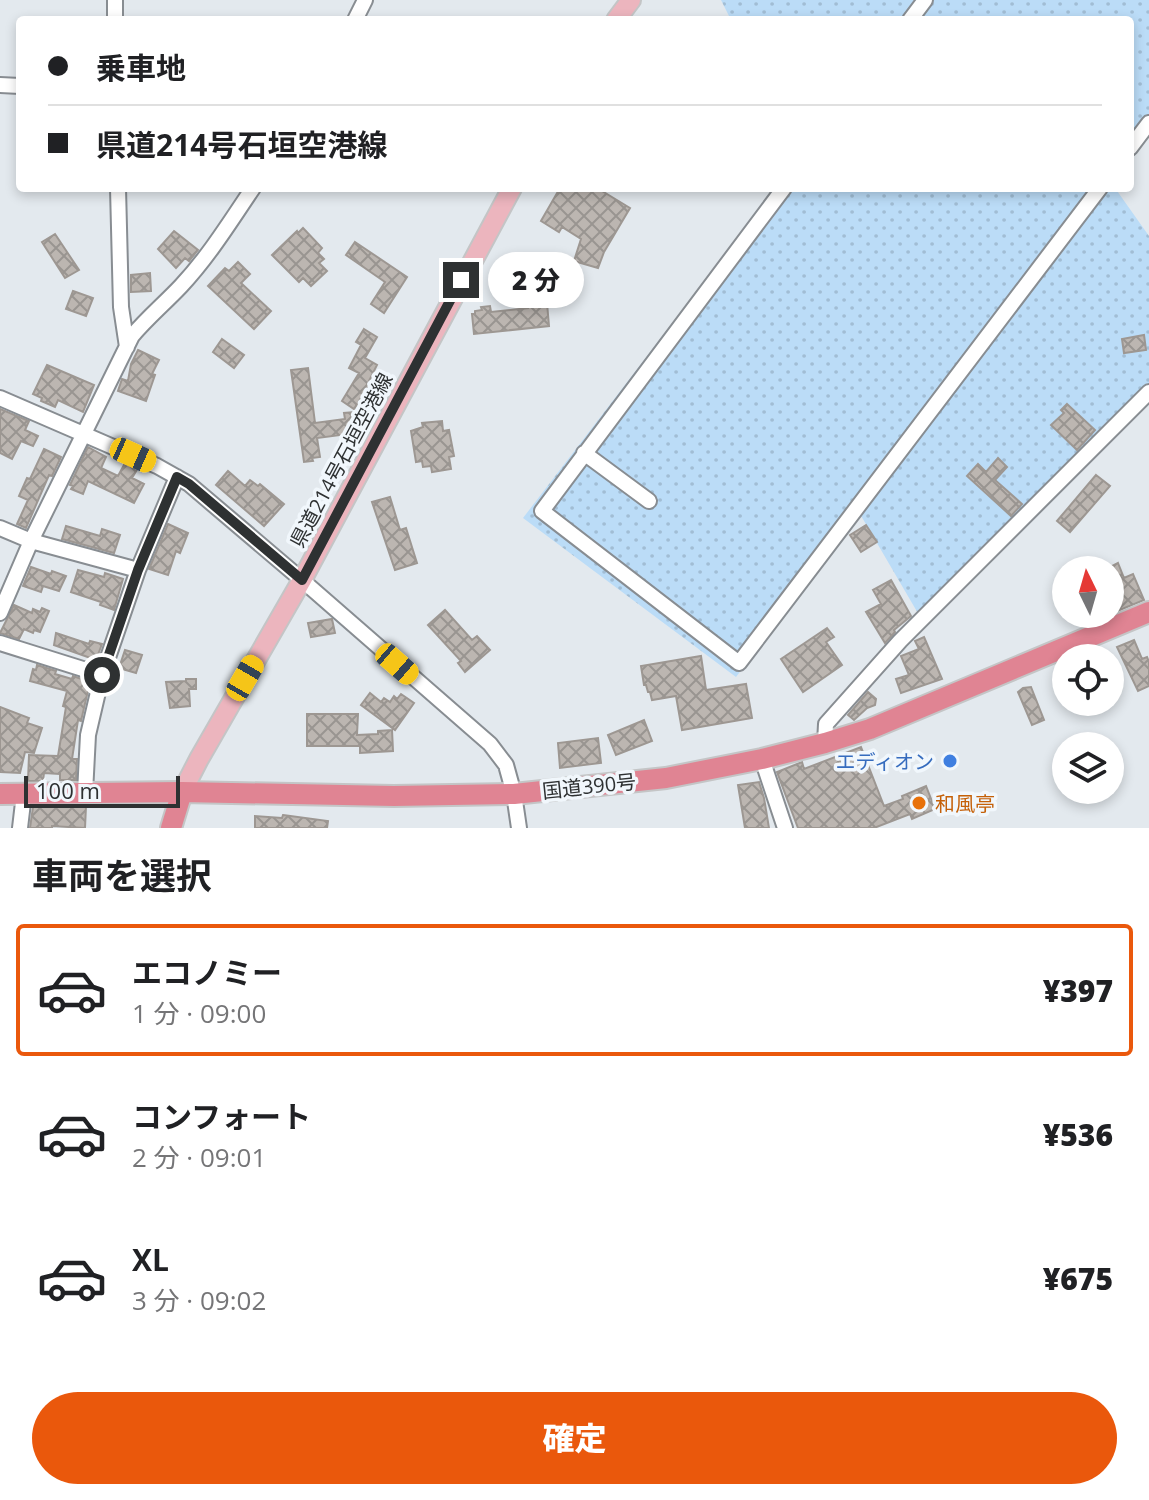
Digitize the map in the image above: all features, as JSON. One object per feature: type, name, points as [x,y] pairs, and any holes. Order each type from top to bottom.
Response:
[{"type":"highway","name":"国道390号","points":[[0,794],[514,794],[666,778],[762,759],[870,729],[1149,612]]},
{"type":"highway","points":[[171,828],[182,792]]},
{"type":"main road","name":"県道214号石垣空港線","points":[[182,792],[302,580],[510,192]]},
{"type":"street","points":[[1134,143],[1149,123]]},
{"type":"street","points":[[118,192],[121,307],[127,347]]},
{"type":"street","points":[[0,613],[31,541],[132,336],[201,263],[250,192]]},
{"type":"street","points":[[781,192],[542,511],[739,663],[1097,192]]},
{"type":"street","points":[[825,743],[826,724],[900,641],[1149,392]]},
{"type":"street","points":[[0,398],[157,466],[189,484],[490,744],[506,765],[519,828]]},
{"type":"street","points":[[584,453],[649,501]]},
{"type":"street","points":[[85,793],[88,735],[102,675],[138,570],[177,477]]},
{"type":"street","points":[[0,528],[31,541],[138,570]]},
{"type":"street","points":[[0,643],[102,675]]},
{"type":"street","points":[[762,759],[785,828]]},
{"type":"street","points":[[20,828],[24,794]]},
{"type":"shaded area","points":[[721,0],[1149,0],[1149,134],[1134,154],[1134,16],[729,16]]},
{"type":"shaded area","points":[[773,192],[1118,192],[1149,236],[1149,386],[919,615],[860,514],[736,677],[523,518]]},
{"type":"building","points":[[558,192],[604,192],[630,208],[598,268],[574,261],[581,239],[562,227],[559,232],[541,221]]},
{"type":"building","points":[[303,228],[322,248],[318,253],[324,259],[319,263],[327,271],[311,286],[303,278],[299,282],[272,255]]},
{"type":"building","points":[[174,231],[198,250],[189,261],[185,258],[176,268],[158,249]]},
{"type":"building","points":[[55,234],[79,270],[65,278],[42,242]]},
{"type":"building","points":[[355,242],[407,277],[384,313],[371,304],[385,282],[346,255]]},
{"type":"building","points":[[238,262],[250,274],[241,283],[271,311],[254,329],[208,286],[225,268],[229,271]]},
{"type":"building","points":[[529,263],[531,280],[496,283],[494,267]]},
{"type":"building","points":[[150,273],[151,291],[131,292],[131,275]]},
{"type":"building","points":[[73,291],[93,298],[86,316],[66,309]]},
{"type":"building","points":[[536,301],[537,304],[547,303],[549,326],[474,334],[472,314],[482,310],[481,307],[490,306],[491,312],[528,308],[527,302]]},
{"type":"building","points":[[364,329],[377,337],[365,358],[377,365],[354,409],[342,401],[359,373],[349,368],[361,345],[356,342]]},
{"type":"building","points":[[1144,335],[1146,350],[1124,353],[1122,339]]},
{"type":"building","points":[[222,339],[244,355],[234,368],[213,352]]},
{"type":"building","points":[[138,350],[159,360],[152,374],[155,375],[146,401],[118,391],[122,379],[128,381]]},
{"type":"building","points":[[47,365],[94,385],[83,412],[58,400],[55,407],[33,394]]},
{"type":"building","points":[[308,368],[315,423],[345,419],[344,413],[355,412],[357,426],[356,433],[317,438],[320,457],[304,462],[291,370]]},
{"type":"building","points":[[1067,404],[1095,430],[1077,450],[1051,425],[1064,413],[1061,410]]},
{"type":"building","points":[[0,409],[29,421],[25,430],[38,436],[33,446],[21,441],[12,459],[0,453]]},
{"type":"building","points":[[442,421],[443,431],[449,430],[454,456],[449,457],[451,469],[432,472],[431,466],[423,467],[422,461],[416,462],[411,431],[423,427],[422,423]]},
{"type":"building","points":[[88,447],[106,457],[101,468],[118,476],[125,463],[138,468],[132,478],[144,484],[134,503],[88,481],[83,494],[71,489],[73,486],[70,485]]},
{"type":"building","points":[[44,449],[61,457],[52,476],[49,475],[26,528],[17,524],[28,500],[19,496]]},
{"type":"building","points":[[998,458],[1007,467],[995,480],[1022,504],[1011,516],[967,476],[978,464],[986,472]]},
{"type":"building","points":[[228,471],[245,486],[250,480],[258,486],[260,484],[284,504],[264,526],[216,485]]},
{"type":"building","points":[[1096,475],[1110,486],[1070,532],[1057,521]]},
{"type":"building","points":[[390,497],[400,530],[406,528],[417,563],[395,570],[372,502]]},
{"type":"building","points":[[168,524],[188,533],[180,553],[176,551],[168,575],[149,569]]},
{"type":"building","points":[[866,525],[877,542],[861,552],[850,535]]},
{"type":"building","points":[[66,526],[100,536],[102,529],[120,535],[114,553],[62,539]]},
{"type":"building","points":[[31,567],[66,576],[59,591],[43,586],[41,592],[23,586]]},
{"type":"building","points":[[78,570],[123,579],[114,610],[71,592]]},
{"type":"building","points":[[1133,574],[1144,600],[1124,608],[1124,578]]},
{"type":"building","points":[[891,580],[911,616],[894,630],[885,643],[866,612],[881,604],[873,590]]},
{"type":"building","points":[[14,605],[32,613],[33,609],[49,611],[40,632],[24,629],[19,639],[0,633]]},
{"type":"building","points":[[445,610],[472,640],[477,636],[490,650],[465,672],[458,663],[461,661],[428,625]]},
{"type":"building","points":[[332,619],[335,633],[311,637],[308,623]]},
{"type":"building","points":[[827,628],[834,637],[826,642],[842,665],[803,692],[781,659]]},
{"type":"building","points":[[56,633],[89,644],[90,641],[102,644],[96,660],[54,645]]},
{"type":"building","points":[[924,637],[942,679],[901,693],[896,679],[909,675],[901,656],[919,649],[915,641]]},
{"type":"building","points":[[1134,640],[1142,659],[1147,657],[1149,662],[1149,686],[1138,691],[1124,662],[1124,644]]},
{"type":"building","points":[[125,650],[142,655],[136,673],[119,668]]},
{"type":"building","points":[[701,656],[706,690],[746,684],[752,718],[682,730],[676,696],[652,700],[644,685],[641,666]]},
{"type":"building","points":[[37,665],[56,671],[55,674],[90,682],[81,721],[78,720],[72,759],[77,759],[76,780],[60,780],[60,774],[44,773],[43,781],[28,781],[29,755],[58,756],[66,707],[63,706],[67,691],[30,681]]},
{"type":"building","points":[[196,679],[196,689],[189,689],[190,706],[170,708],[166,682]]},
{"type":"building","points":[[1031,687],[1044,720],[1032,725],[1018,692]]},
{"type":"building","points":[[868,692],[876,699],[875,705],[854,720],[848,715]]},
{"type":"building","points":[[370,693],[381,702],[384,698],[390,702],[394,696],[397,699],[401,694],[414,703],[395,730],[361,705]]},
{"type":"building","points":[[0,707],[29,718],[27,723],[42,728],[34,753],[25,752],[20,773],[0,772]]},
{"type":"building","points":[[307,714],[358,714],[357,735],[392,730],[393,751],[360,753],[360,746],[307,746]]},
{"type":"building","points":[[644,720],[652,741],[616,755],[608,735]]},
{"type":"building","points":[[598,738],[601,763],[560,768],[558,743]]},
{"type":"building","points":[[861,747],[884,806],[926,786],[935,809],[912,819],[910,814],[874,828],[798,828],[777,772],[802,762],[804,769]]},
{"type":"building","points":[[759,782],[769,828],[745,828],[738,785]]},
{"type":"building","points":[[86,806],[85,828],[30,828],[33,807]]},
{"type":"building","points":[[283,815],[328,821],[327,828],[255,828],[255,816],[282,818]]},
{"type":"place","name":"エディオン","points":[[950,761]]},
{"type":"place","name":"和風亭","points":[[919,803]]},
{"type":"route","points":[[102,675],[138,570],[177,477],[302,580],[461,280]]}]
